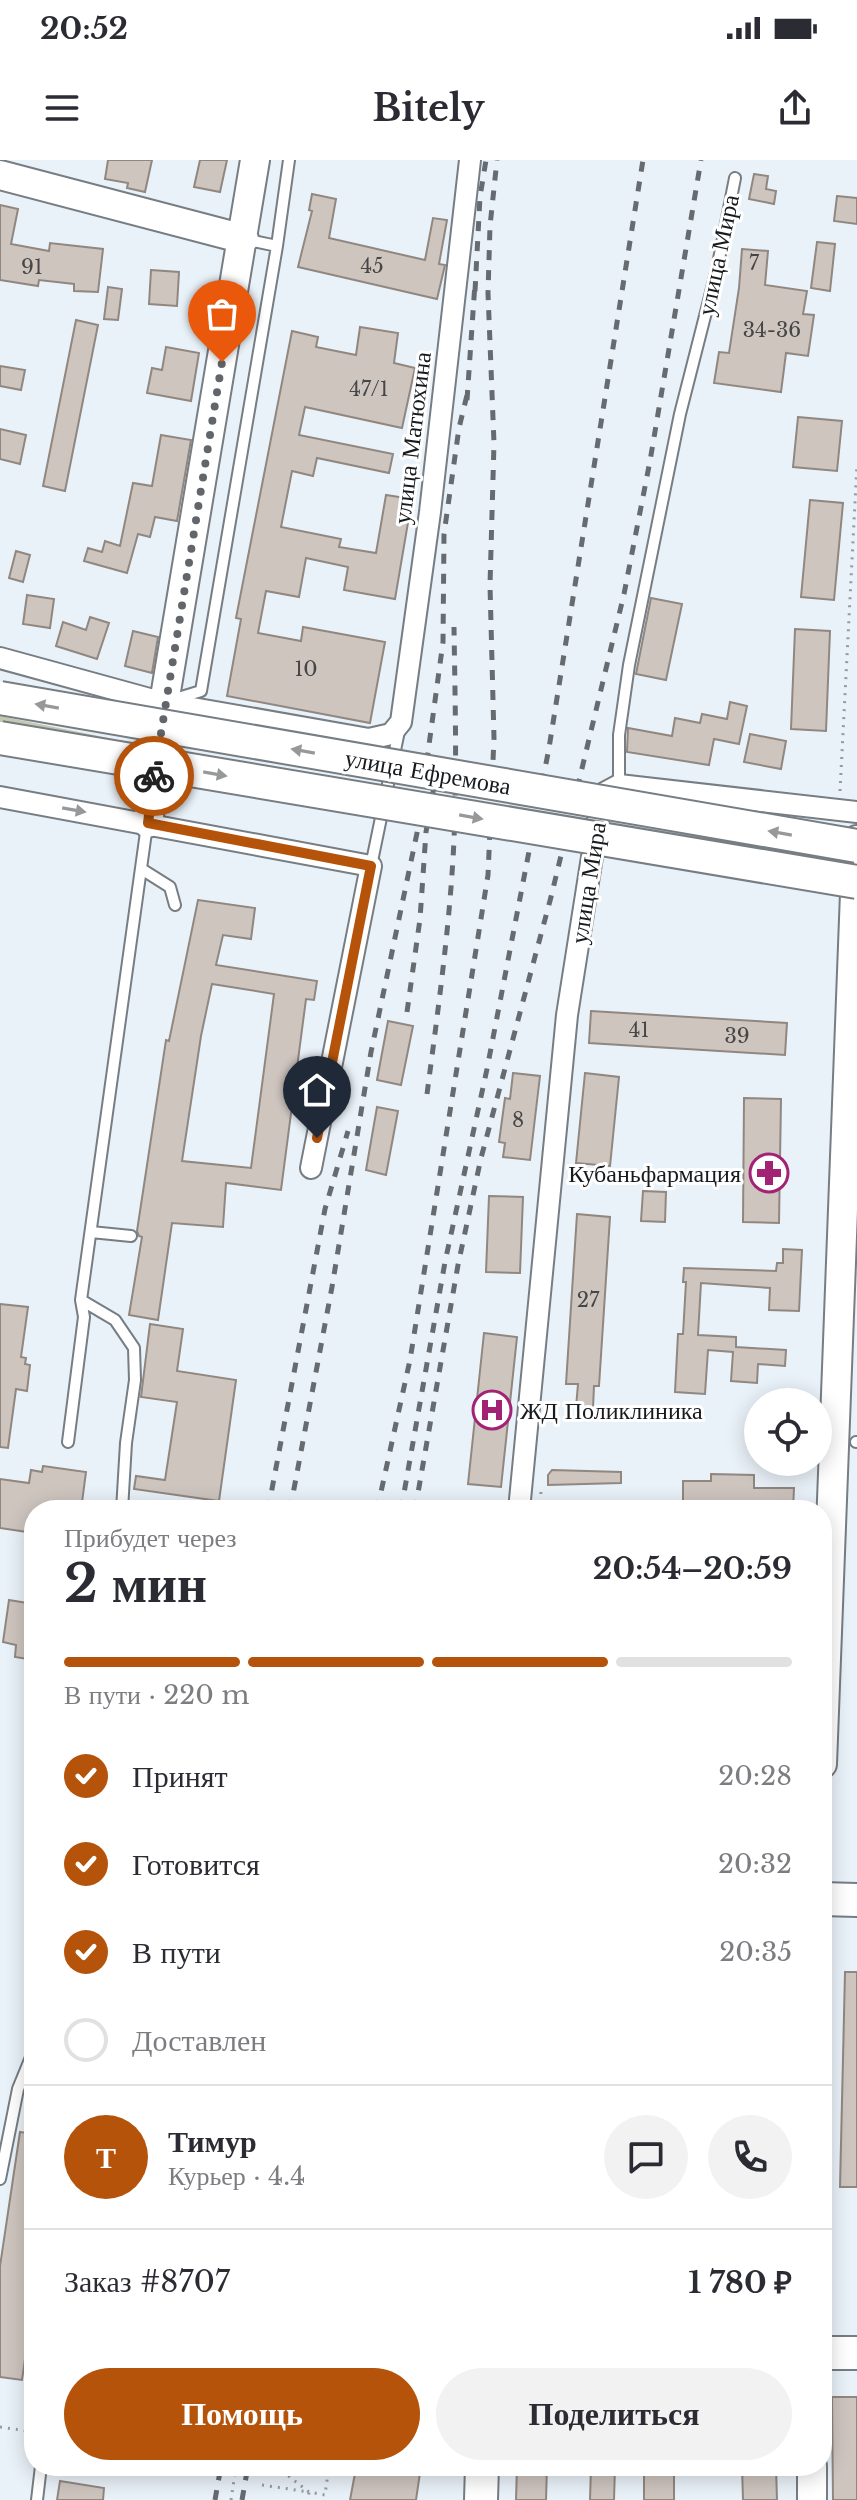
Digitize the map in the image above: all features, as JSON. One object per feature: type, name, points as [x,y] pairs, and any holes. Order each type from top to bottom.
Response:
[{"type":"main road","name":"улица Ефремова","points":[[0,698],[857,843]]},
{"type":"main road","name":"улица Ефремова","points":[[0,738],[857,882]]},
{"type":"main road","points":[[832,1899],[857,1900]]},
{"type":"main road","points":[[832,2353],[857,2353]]},
{"type":"main road","points":[[481,2500],[482,2476]]},
{"type":"street","points":[[148,823],[164,703],[255,160]]},
{"type":"street","name":"улица Матюхина","points":[[401,722],[430,512],[470,160]]},
{"type":"street","points":[[0,175],[244,239]]},
{"type":"street","points":[[0,658],[164,703],[369,739],[391,734],[401,722]]},
{"type":"street","points":[[619,785],[857,812]]},
{"type":"street","name":"улица Мира","points":[[520,1500],[569,1003],[601,800],[604,793],[619,785]]},
{"type":"street","points":[[0,797],[371,866],[311,1168]]},
{"type":"street","points":[[832,1523],[854,994],[857,843]]},
{"type":"street","points":[[812,2476],[812,2500]]},
{"type":"lane","points":[[164,703],[201,691],[289,160]]},
{"type":"lane","name":"улица Мира","points":[[619,785],[619,735],[629,665],[680,414],[717,269],[735,178]]},
{"type":"lane","points":[[244,239],[277,246]]},
{"type":"lane","points":[[371,866],[401,722]]},
{"type":"lane","points":[[68,1442],[84,1317],[81,1300],[148,823]]},
{"type":"lane","points":[[143,870],[170,887],[175,905]]},
{"type":"lane","points":[[91,1232],[131,1236]]},
{"type":"lane","points":[[81,1300],[115,1320],[134,1348],[135,1380],[126,1443],[123,1500]]},
{"type":"lane","points":[[0,2179],[18,2089],[24,2074]]},
{"type":"lane","points":[[37,2500],[40,2476]]},
{"type":"path","points":[[0,2427],[24,2431]]},
{"type":"path","points":[[231,2500],[235,2476]]},
{"type":"path","points":[[288,2476],[309,2492]]},
{"type":"path","points":[[262,2485],[325,2495],[328,2476]]},
{"type":"path","points":[[308,2500],[309,2492]]},
{"type":"green space","points":[[0,716],[133,743],[131,753],[0,729]]},
{"type":"building","points":[[108,160],[152,160],[145,192],[127,188],[128,183],[105,179]]},
{"type":"building","points":[[200,160],[227,160],[220,192],[194,187]]},
{"type":"building","points":[[754,174],[768,176],[766,189],[776,191],[774,204],[749,199]]},
{"type":"building","points":[[312,194],[336,199],[329,238],[425,260],[433,218],[447,220],[439,264],[445,265],[437,299],[298,267],[312,211],[309,210]]},
{"type":"building","points":[[837,196],[857,198],[857,224],[834,221]]},
{"type":"building","points":[[0,205],[18,209],[11,244],[49,251],[50,243],[103,249],[98,292],[74,291],[74,284],[39,280],[38,286],[0,280]]},
{"type":"building","points":[[817,242],[835,244],[830,291],[811,288]]},
{"type":"building","points":[[742,249],[768,251],[765,285],[807,291],[803,314],[814,315],[808,356],[786,353],[781,392],[714,383],[719,352],[729,353]]},
{"type":"building","points":[[151,270],[179,272],[177,306],[149,304]]},
{"type":"building","points":[[108,287],[122,289],[118,320],[104,319]]},
{"type":"building","points":[[76,320],[98,325],[65,491],[43,486]]},
{"type":"building","points":[[360,327],[398,333],[394,363],[415,368],[402,428],[305,407],[299,435],[393,454],[389,473],[317,458],[313,476],[292,471],[281,527],[341,539],[339,547],[376,553],[386,495],[412,499],[395,599],[344,590],[348,567],[306,558],[299,597],[266,591],[258,633],[301,641],[303,627],[385,642],[370,723],[227,696],[241,619],[236,618],[292,331],[318,337],[316,347],[356,355]]},
{"type":"building","points":[[166,347],[199,353],[191,401],[147,393],[152,368],[162,370]]},
{"type":"building","points":[[0,366],[25,370],[21,390],[0,386]]},
{"type":"building","points":[[798,417],[842,421],[837,471],[793,467]]},
{"type":"building","points":[[0,429],[26,435],[20,464],[0,459]]},
{"type":"building","points":[[161,435],[191,440],[177,521],[155,517],[150,537],[138,534],[127,573],[84,561],[88,548],[102,552],[105,541],[120,546],[133,483],[152,486]]},
{"type":"building","points":[[810,500],[843,503],[834,600],[801,597]]},
{"type":"building","points":[[16,551],[30,555],[23,582],[9,578]]},
{"type":"building","points":[[27,595],[54,599],[50,628],[23,624]]},
{"type":"building","points":[[651,598],[682,604],[666,680],[636,674]]},
{"type":"building","points":[[90,617],[109,623],[97,659],[56,646],[63,622],[86,630]]},
{"type":"building","points":[[795,629],[830,631],[826,731],[791,729]]},
{"type":"building","points":[[133,631],[158,637],[152,673],[125,666]]},
{"type":"building","points":[[730,702],[747,706],[739,744],[714,739],[709,765],[627,752],[628,728],[672,736],[675,718],[700,723],[702,714],[727,719]]},
{"type":"building","points":[[750,734],[786,741],[781,769],[744,762]]},
{"type":"building","points":[[198,900],[255,908],[251,939],[223,935],[216,965],[317,981],[314,1000],[306,999],[281,1190],[226,1183],[223,1227],[172,1223],[158,1320],[129,1315],[142,1237],[137,1231],[166,1040],[169,1041]],"holes":[[[212,984],[274,994],[251,1168],[182,1161]]]},
{"type":"building","points":[[591,1011],[787,1023],[785,1055],[589,1043]]},
{"type":"building","points":[[388,1021],[413,1026],[401,1085],[377,1080]]},
{"type":"building","points":[[513,1073],[540,1076],[530,1160],[503,1157],[505,1143],[499,1142],[505,1098],[510,1099]]},
{"type":"building","points":[[585,1073],[619,1077],[610,1166],[576,1163]]},
{"type":"building","points":[[744,1098],[781,1099],[779,1223],[743,1222]]},
{"type":"building","points":[[377,1107],[398,1111],[386,1175],[366,1170]]},
{"type":"building","points":[[643,1191],[666,1192],[665,1222],[641,1221]]},
{"type":"building","points":[[489,1196],[523,1197],[520,1273],[486,1272]]},
{"type":"building","points":[[577,1214],[610,1217],[599,1386],[594,1386],[593,1408],[576,1407],[578,1384],[566,1384]]},
{"type":"building","points":[[783,1249],[802,1250],[799,1311],[769,1310],[770,1288],[701,1283],[698,1335],[736,1337],[736,1347],[786,1350],[785,1366],[758,1364],[757,1383],[731,1381],[733,1352],[708,1350],[705,1394],[675,1392],[678,1334],[683,1334],[684,1268],[776,1271],[777,1263],[783,1263]]},
{"type":"building","points":[[0,1304],[28,1307],[21,1357],[26,1358],[25,1364],[30,1365],[27,1391],[16,1389],[8,1448],[0,1447]]},
{"type":"building","points":[[150,1324],[183,1329],[177,1371],[236,1380],[219,1500],[134,1489],[136,1476],[165,1480],[177,1402],[141,1397]]},
{"type":"building","name":"ЖД Поликлиника","points":[[484,1333],[517,1337],[501,1487],[468,1484]]},
{"type":"building","points":[[43,1466],[86,1472],[82,1500],[24,1500],[24,1532],[0,1528],[0,1479],[29,1483],[31,1470],[42,1472]]},
{"type":"building","points":[[552,1470],[621,1472],[621,1483],[548,1485],[548,1475]]},
{"type":"building","points":[[711,1474],[754,1476],[754,1488],[794,1488],[793,1500],[683,1500],[683,1481],[711,1481]]},
{"type":"building","points":[[9,1600],[24,1602],[24,1658],[15,1657],[16,1645],[3,1642]]},
{"type":"building","points":[[845,1972],[857,1972],[857,2187],[840,2187]]},
{"type":"building","points":[[20,2132],[24,2133],[22,2380],[0,2377],[0,2266]]},
{"type":"building","points":[[832,2397],[857,2397],[857,2500],[833,2500]]},
{"type":"building","points":[[354,2476],[420,2476],[416,2500],[350,2500]]},
{"type":"building","points":[[517,2476],[547,2476],[546,2500],[516,2500]]},
{"type":"building","points":[[591,2476],[615,2476],[614,2500],[590,2500]]},
{"type":"building","points":[[644,2476],[674,2476],[674,2500],[644,2500]]},
{"type":"building","points":[[742,2476],[776,2476],[777,2500],[743,2500]]},
{"type":"building","points":[[60,2481],[104,2488],[103,2500],[57,2500]]},
{"type":"railway","points":[[475,291],[480,197],[486,160]]},
{"type":"railway","points":[[379,1500],[410,1360],[488,875],[494,738],[490,585],[494,443],[488,293],[490,226],[497,160]]},
{"type":"railway","points":[[403,1500],[445,1262],[487,1069],[549,748],[643,160]]},
{"type":"railway","points":[[417,1500],[458,1265],[481,1158],[551,897],[624,594],[701,160]]},
{"type":"railway","points":[[467,400],[475,283]]},
{"type":"railway","points":[[292,1500],[332,1287],[371,1052],[417,833],[443,642],[444,534],[459,428],[468,391]]},
{"type":"railway","points":[[427,1094],[447,936],[454,840],[454,627]]},
{"type":"railway","points":[[407,1012],[420,919],[426,832],[439,758]]},
{"type":"railway","points":[[270,1500],[325,1209],[348,1131]]},
{"type":"railway","points":[[215,2500],[219,2476]]},
{"type":"railway","points":[[242,2500],[246,2476]]},
{"type":"way so far","points":[[154,776],[222,362]]},
{"type":"place","name":"Кубаньфармация","points":[[769,1173]]},
{"type":"place","name":"ЖД Поликлиника","points":[[492,1410]]},
{"type":"route","points":[[154,776],[148,823],[371,866],[317,1138]]}]
